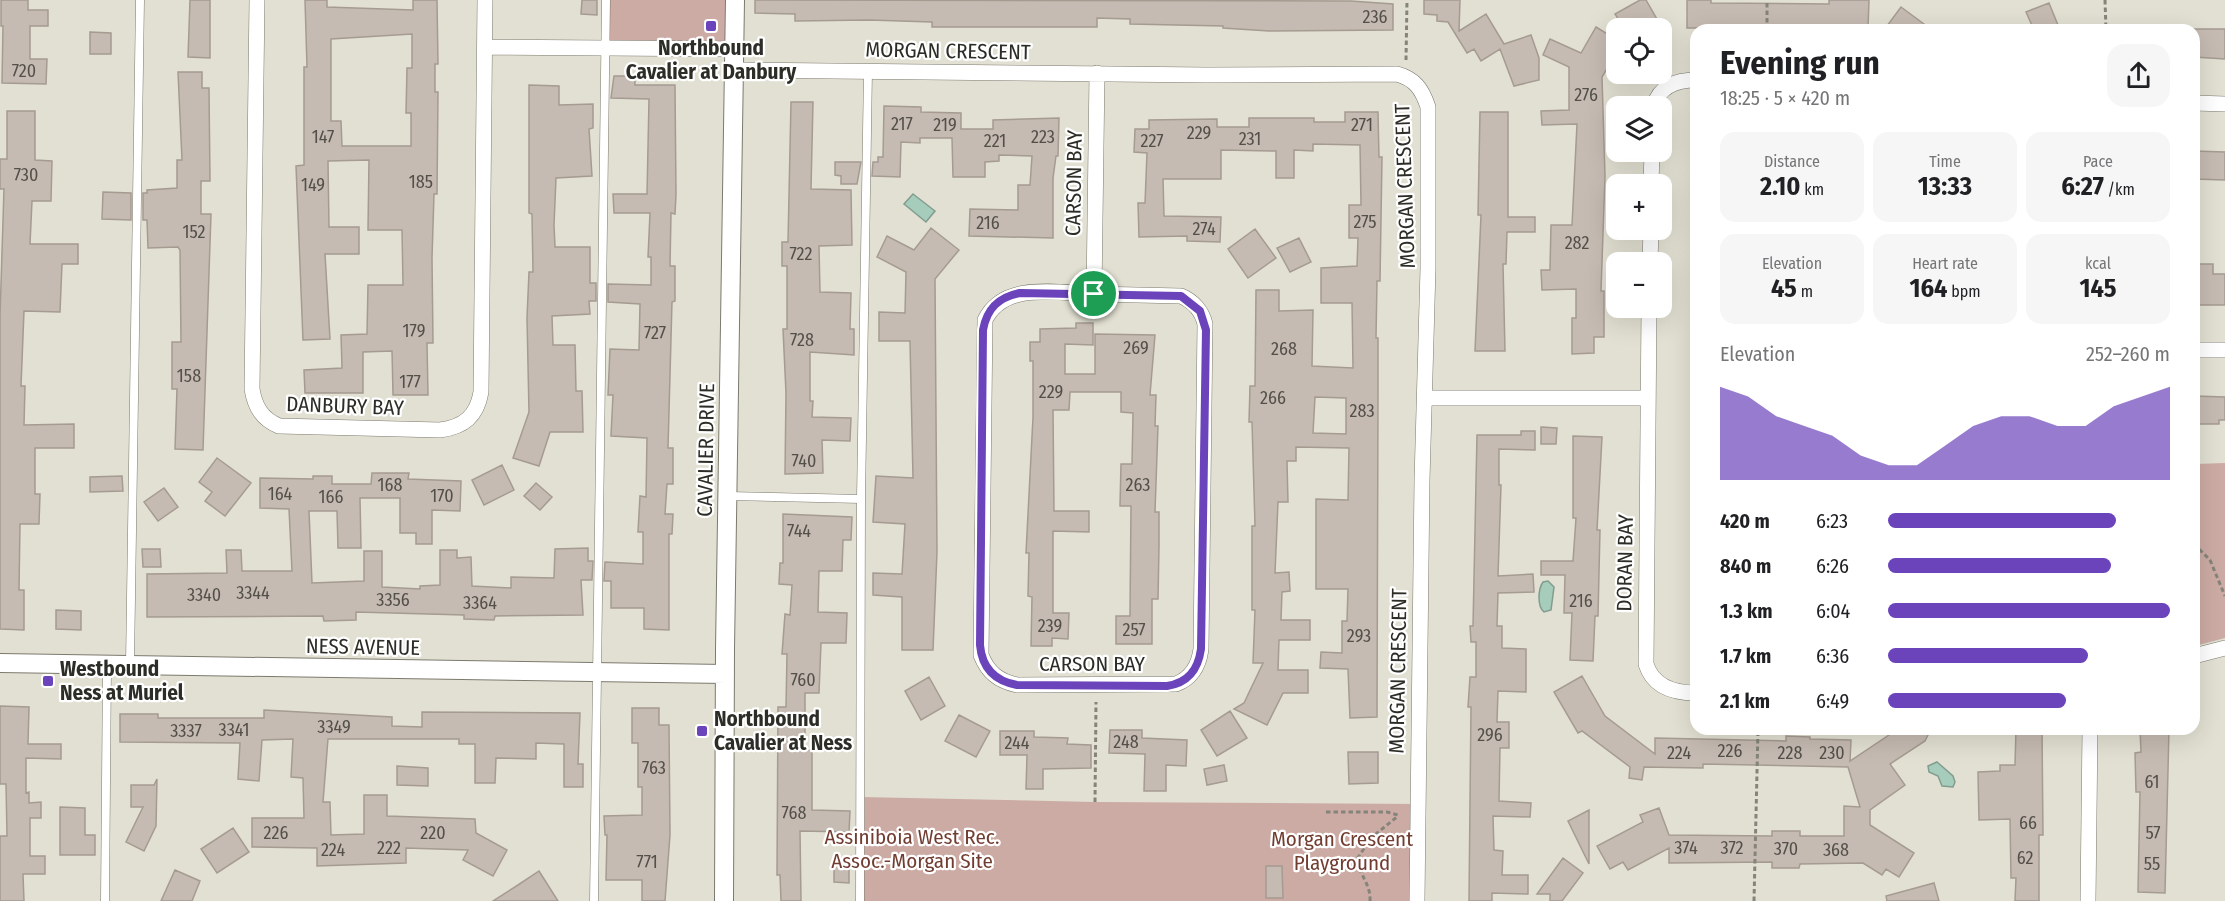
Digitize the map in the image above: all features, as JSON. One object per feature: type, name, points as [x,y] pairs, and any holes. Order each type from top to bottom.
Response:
[{"type":"street","name":"DANBURY BAY","points":[[257,0],[252,389],[257,408],[263,417],[279,426],[440,430],[458,426],[474,415],[481,392],[485,0]]},
{"type":"street","name":"CAVALIER DRIVE","points":[[724,901],[724,674],[736,70],[735,0]]},
{"type":"street","points":[[485,48],[736,49]]},
{"type":"street","name":"MORGAN CRESCENT","points":[[736,70],[1397,74],[1406,76],[1420,87],[1428,106],[1417,901]]},
{"type":"street","name":"CARSON BAY","points":[[1094,294],[1097,73]]},
{"type":"street","points":[[1659,96],[1668,87],[1681,81],[1690,80]]},
{"type":"street","points":[[2200,104],[2225,104]]},
{"type":"street","name":"CARSON BAY","points":[[1012,294],[1094,294],[1181,296],[1200,311],[1206,330],[1200,659],[1188,678],[1176,684],[1017,685],[996,678],[984,664],[981,655],[985,320],[996,303],[1012,294]]},
{"type":"street","name":"DORAN BAY","points":[[1649,318],[1646,664],[1653,680],[1663,687],[1690,692]]},
{"type":"street","points":[[2200,350],[2225,350]]},
{"type":"street","points":[[1425,398],[1648,398]]},
{"type":"street","points":[[2200,654],[2225,648]]},
{"type":"street","name":"NESS AVENUE","points":[[0,663],[724,674]]},
{"type":"street","points":[[2088,901],[2090,735]]},
{"type":"lane","points":[[130,665],[140,0]]},
{"type":"lane","points":[[594,901],[606,0]]},
{"type":"lane","points":[[860,901],[861,499],[868,71]]},
{"type":"lane","points":[[728,496],[861,499]]},
{"type":"lane","points":[[105,901],[107,665]]},
{"type":"path","points":[[1406,76],[1407,0]]},
{"type":"path","points":[[1767,0],[1767,24]]},
{"type":"path","points":[[2106,0],[2106,24]]},
{"type":"path","points":[[2200,550],[2210,560],[2225,596]]},
{"type":"path","points":[[1095,802],[1096,685]]},
{"type":"path","points":[[1754,901],[1758,735]]},
{"type":"path","points":[[1326,812],[1387,812],[1398,816],[1371,838],[1356,859],[1371,893],[1370,901]]},
{"type":"green space","points":[[606,0],[735,0],[736,49],[606,49]]},
{"type":"green space","points":[[2225,463],[2225,638],[2200,645],[2200,464]]},
{"type":"green space","name":"Assiniboia West Rec. Assoc.-Morgan Site","points":[[861,797],[1095,802],[1417,804],[1417,901],[860,901]]},
{"type":"shaded area","points":[[913,194],[935,211],[926,222],[904,204]]},
{"type":"shaded area","points":[[1548,581],[1554,587],[1551,610],[1544,612],[1540,606],[1539,593],[1543,582]]},
{"type":"shaded area","points":[[1937,762],[1953,776],[1955,782],[1953,787],[1942,786],[1938,776],[1929,772],[1928,766]]},
{"type":"building","points":[[1,0],[28,0],[28,10],[48,10],[48,26],[30,26],[30,59],[47,59],[46,84],[2,83]]},
{"type":"building","points":[[190,0],[210,0],[210,58],[188,57]]},
{"type":"building","points":[[305,0],[327,0],[327,7],[413,10],[413,0],[437,0],[438,64],[435,64],[435,92],[438,92],[437,194],[434,194],[432,258],[433,343],[427,343],[428,395],[393,395],[392,351],[363,352],[363,393],[305,393],[304,370],[342,368],[341,335],[367,334],[368,285],[403,285],[402,230],[368,230],[369,160],[328,161],[329,227],[359,227],[359,254],[325,254],[330,339],[303,340],[296,166],[304,165],[304,67],[307,67]],"holes":[[[412,34],[412,68],[407,68],[406,113],[411,113],[411,146],[342,146],[341,121],[331,121],[331,39]]]},
{"type":"building","points":[[582,0],[597,0],[597,15],[581,14]]},
{"type":"building","points":[[755,0],[1351,1],[1393,4],[1393,30],[1269,31],[1223,28],[1223,26],[1130,24],[1130,19],[1097,18],[1097,27],[932,27],[932,22],[795,21],[795,14],[755,13]]},
{"type":"building","points":[[1424,0],[1460,0],[1459,31],[1486,14],[1504,44],[1531,35],[1539,58],[1539,80],[1514,86],[1500,49],[1481,61],[1474,49],[1467,53],[1448,22],[1437,21],[1437,15],[1424,14]]},
{"type":"building","points":[[1640,0],[1646,0],[1656,18],[1618,18],[1615,14]]},
{"type":"building","points":[[1687,0],[1711,0],[1711,3],[1829,4],[1829,0],[1869,0],[1868,24],[1690,24],[1690,28],[1687,28]]},
{"type":"building","points":[[2049,3],[2058,24],[2031,24],[2026,12]]},
{"type":"building","points":[[1901,7],[1924,24],[1888,24]]},
{"type":"building","points":[[1596,27],[1606,33],[1606,70],[1602,77],[1605,176],[1601,291],[1604,291],[1604,337],[1594,337],[1594,353],[1572,354],[1572,318],[1576,318],[1576,289],[1542,290],[1541,270],[1550,270],[1551,225],[1572,225],[1577,124],[1542,125],[1541,111],[1569,110],[1569,67],[1543,55],[1550,39],[1581,53]]},
{"type":"building","points":[[2200,29],[2225,29],[2225,59],[2200,57]]},
{"type":"building","points":[[90,32],[111,33],[111,54],[90,54]]},
{"type":"building","points":[[178,72],[202,72],[202,88],[209,88],[210,181],[201,181],[201,214],[211,214],[203,450],[175,449],[177,389],[172,389],[172,342],[181,342],[180,250],[178,247],[148,248],[147,220],[143,220],[143,193],[147,193],[147,190],[177,188],[177,160],[182,160]]},
{"type":"building","points":[[614,76],[635,76],[635,85],[675,85],[676,195],[675,214],[671,213],[670,266],[675,266],[675,301],[672,302],[668,448],[673,448],[673,484],[667,484],[665,514],[673,514],[672,534],[669,534],[669,630],[644,629],[644,608],[611,608],[611,581],[604,581],[605,562],[643,564],[643,532],[638,532],[640,496],[646,497],[647,438],[611,436],[613,395],[608,395],[610,349],[639,350],[640,304],[608,302],[608,284],[651,285],[651,257],[648,257],[650,213],[614,213],[613,194],[647,194],[649,99],[611,98]]},
{"type":"building","points":[[529,85],[559,86],[559,105],[593,104],[593,128],[589,129],[592,176],[556,178],[554,225],[555,247],[590,247],[590,283],[596,283],[596,301],[589,301],[590,314],[552,316],[553,345],[575,345],[576,391],[582,391],[583,432],[550,432],[539,466],[513,458],[529,412],[527,318],[529,272],[533,272],[532,214],[529,213]]},
{"type":"building","points":[[791,102],[813,102],[811,189],[851,190],[852,245],[819,246],[820,292],[851,293],[850,329],[854,329],[854,355],[810,352],[812,417],[851,418],[850,441],[822,440],[823,473],[785,474],[786,393],[783,329],[787,329],[787,266],[782,266],[782,242],[788,242]]},
{"type":"building","points":[[884,106],[921,107],[921,112],[961,113],[961,129],[993,129],[993,120],[1059,118],[1058,156],[1056,156],[1053,178],[1053,238],[969,236],[970,209],[1018,210],[1018,185],[1030,185],[1032,156],[999,155],[999,161],[985,162],[985,177],[953,177],[952,138],[920,138],[920,143],[901,142],[900,177],[872,176],[873,162],[878,162],[878,157],[883,157]]},
{"type":"building","points":[[7,111],[35,111],[35,160],[52,161],[51,201],[32,201],[30,244],[78,244],[78,264],[62,264],[60,312],[24,311],[21,386],[25,386],[24,425],[74,424],[74,448],[35,448],[35,494],[40,494],[39,524],[20,524],[19,590],[24,590],[24,630],[0,629],[0,316],[4,189],[0,189],[0,159],[7,159]]},
{"type":"building","points":[[1345,112],[1378,112],[1379,157],[1382,157],[1380,281],[1377,281],[1376,338],[1378,338],[1377,717],[1350,718],[1348,669],[1320,668],[1321,652],[1342,653],[1342,621],[1347,621],[1348,589],[1316,589],[1316,499],[1348,500],[1349,448],[1296,447],[1296,461],[1287,461],[1288,502],[1278,502],[1275,573],[1289,572],[1290,591],[1282,592],[1281,620],[1310,620],[1310,640],[1279,640],[1278,670],[1308,670],[1308,693],[1283,693],[1267,725],[1234,709],[1244,703],[1263,663],[1253,663],[1255,610],[1252,610],[1252,526],[1255,526],[1252,422],[1249,422],[1250,386],[1255,386],[1256,290],[1279,290],[1279,311],[1313,310],[1312,366],[1353,368],[1352,303],[1321,303],[1321,268],[1357,266],[1358,238],[1349,238],[1349,205],[1361,205],[1360,145],[1313,144],[1313,151],[1294,150],[1294,178],[1276,178],[1276,151],[1221,150],[1221,179],[1163,179],[1164,216],[1221,217],[1220,242],[1187,241],[1187,236],[1139,237],[1138,203],[1145,203],[1147,153],[1134,152],[1135,129],[1149,129],[1149,120],[1217,119],[1217,127],[1249,127],[1249,118],[1314,118],[1314,122],[1345,122]],"holes":[[[1315,397],[1346,398],[1346,434],[1313,433]]]},
{"type":"building","points":[[1480,112],[1508,112],[1508,217],[1535,217],[1535,232],[1507,232],[1506,264],[1503,264],[1505,351],[1475,351],[1481,215],[1478,215]]},
{"type":"building","points":[[2200,151],[2225,152],[2225,180],[2200,179]]},
{"type":"building","points":[[835,162],[861,162],[857,184],[841,184],[841,176],[835,175]]},
{"type":"building","points":[[103,192],[131,193],[131,220],[102,219]]},
{"type":"building","points":[[931,228],[959,250],[935,279],[937,552],[933,650],[902,650],[902,597],[873,595],[873,573],[902,574],[905,524],[873,522],[876,476],[913,478],[910,341],[879,341],[879,312],[905,313],[906,272],[877,257],[887,236],[914,250]]},
{"type":"building","points":[[1255,229],[1276,258],[1248,278],[1228,249]]},
{"type":"building","points":[[1299,238],[1311,262],[1290,272],[1277,248]]},
{"type":"building","points":[[2200,264],[2213,264],[2213,274],[2225,274],[2225,305],[2200,305]]},
{"type":"building","points":[[1076,323],[1093,323],[1093,345],[1065,344],[1065,374],[1095,374],[1095,334],[1155,335],[1150,395],[1156,395],[1155,426],[1158,426],[1155,512],[1159,512],[1159,546],[1158,599],[1152,599],[1152,644],[1116,644],[1116,616],[1130,616],[1131,506],[1120,506],[1121,464],[1132,464],[1133,413],[1121,412],[1121,392],[1070,392],[1069,410],[1053,410],[1054,511],[1089,511],[1089,532],[1053,531],[1053,613],[1069,613],[1068,639],[1052,638],[1052,646],[1031,646],[1032,597],[1028,596],[1029,553],[1026,553],[1033,417],[1033,361],[1030,361],[1030,342],[1040,342],[1040,329],[1076,328]]},
{"type":"building","points":[[2200,396],[2225,397],[2225,420],[2219,420],[2219,424],[2200,424]]},
{"type":"building","points":[[1541,427],[1557,428],[1556,444],[1541,444]]},
{"type":"building","points":[[1521,431],[1535,431],[1535,450],[1499,449],[1499,485],[1501,485],[1498,576],[1533,574],[1534,592],[1498,593],[1497,626],[1502,626],[1502,648],[1526,649],[1526,692],[1498,691],[1497,722],[1509,722],[1509,748],[1500,748],[1499,801],[1531,803],[1530,817],[1493,816],[1494,850],[1503,851],[1502,875],[1528,875],[1528,894],[1492,893],[1492,901],[1469,901],[1471,707],[1468,707],[1470,677],[1476,677],[1476,642],[1471,642],[1470,626],[1473,626],[1477,435],[1521,435]]},
{"type":"building","points":[[1573,436],[1602,437],[1597,530],[1600,530],[1598,616],[1595,616],[1593,661],[1570,660],[1572,613],[1564,613],[1565,575],[1541,575],[1541,561],[1573,561],[1576,518],[1573,518]]},
{"type":"building","points":[[217,458],[251,483],[225,516],[205,501],[212,492],[199,482]]},
{"type":"building","points":[[502,465],[514,490],[484,505],[472,480]]},
{"type":"building","points":[[372,473],[409,473],[408,479],[461,481],[460,511],[432,510],[432,544],[416,544],[416,533],[400,533],[400,498],[360,498],[361,548],[338,548],[337,511],[309,511],[312,583],[364,581],[364,551],[382,551],[382,587],[420,589],[420,586],[440,585],[440,550],[457,550],[457,558],[471,557],[472,586],[511,588],[511,577],[554,578],[555,549],[588,548],[588,561],[593,561],[592,580],[581,580],[583,615],[495,616],[494,620],[464,619],[464,615],[356,612],[356,620],[324,621],[323,616],[147,617],[147,574],[227,573],[226,550],[241,550],[242,571],[292,571],[289,509],[260,508],[260,478],[313,479],[313,476],[332,476],[332,484],[371,484]]},
{"type":"building","points":[[122,476],[123,491],[90,492],[90,477]]},
{"type":"building","points":[[536,483],[552,497],[540,510],[524,496]]},
{"type":"building","points":[[164,488],[178,507],[158,521],[144,502]]},
{"type":"building","points":[[783,514],[852,517],[851,540],[843,540],[842,571],[819,571],[818,612],[847,613],[846,643],[821,643],[819,693],[805,693],[805,750],[812,750],[812,810],[850,811],[849,832],[800,831],[801,901],[781,901],[780,875],[777,875],[778,707],[786,707],[787,654],[782,654],[785,614],[790,615],[792,585],[779,584],[780,563],[783,563]]},
{"type":"building","points":[[142,549],[160,549],[161,567],[143,567]]},
{"type":"building","points":[[56,610],[81,611],[81,630],[56,629]]},
{"type":"building","points":[[1582,676],[1605,716],[1655,754],[1655,738],[1786,741],[1786,736],[1851,740],[1850,761],[1889,735],[1928,735],[1925,741],[1890,764],[1905,785],[1870,810],[1870,825],[1914,853],[1899,877],[1886,869],[1882,875],[1863,863],[1800,864],[1799,868],[1772,868],[1772,862],[1669,863],[1669,848],[1628,870],[1623,862],[1610,869],[1597,846],[1643,822],[1640,815],[1659,808],[1669,835],[1772,836],[1772,831],[1800,831],[1800,836],[1844,836],[1844,806],[1860,807],[1848,767],[1703,764],[1703,768],[1644,767],[1642,780],[1629,778],[1630,767],[1582,731],[1578,733],[1554,692]]},
{"type":"building","points":[[929,677],[945,706],[921,720],[905,691]]},
{"type":"building","points":[[0,706],[29,707],[28,744],[61,744],[61,759],[26,758],[26,793],[29,792],[29,803],[41,802],[41,818],[30,818],[30,856],[45,856],[45,874],[23,874],[24,901],[0,901],[0,836],[7,836],[6,784],[0,784]]},
{"type":"building","points":[[632,708],[659,708],[659,725],[669,725],[670,835],[665,901],[642,901],[642,880],[606,880],[607,835],[605,835],[604,816],[642,815],[642,787],[638,787],[638,743],[632,743]]},
{"type":"building","points":[[264,710],[392,717],[392,726],[422,727],[422,712],[580,713],[578,764],[583,764],[583,787],[564,787],[564,744],[536,743],[536,759],[496,758],[495,783],[475,783],[475,744],[459,744],[459,739],[328,739],[323,802],[330,802],[331,835],[364,834],[364,795],[387,795],[387,816],[475,819],[476,833],[507,850],[493,876],[463,860],[468,850],[406,848],[406,863],[317,866],[317,848],[252,847],[252,818],[304,818],[303,778],[291,777],[293,739],[262,740],[259,781],[238,779],[240,743],[120,742],[120,714],[158,714],[158,718],[264,718]]},
{"type":"building","points":[[1230,711],[1247,738],[1217,756],[1201,730]]},
{"type":"building","points":[[959,715],[990,731],[976,757],[945,741]]},
{"type":"building","points":[[1110,730],[1142,730],[1142,738],[1187,740],[1186,766],[1166,765],[1166,791],[1144,791],[1145,754],[1109,753]]},
{"type":"building","points":[[1000,731],[1034,731],[1034,737],[1068,738],[1067,744],[1091,745],[1091,768],[1043,769],[1043,789],[1026,789],[1027,755],[1000,755]]},
{"type":"building","points":[[2016,735],[2042,735],[2043,835],[2039,835],[2039,901],[2015,901],[2016,878],[2011,878],[2010,819],[1979,820],[1978,772],[2000,771],[2000,765],[2015,765]]},
{"type":"building","points":[[2140,735],[2169,735],[2165,893],[2138,892],[2140,792],[2136,792],[2135,753],[2141,752]]},
{"type":"building","points":[[1348,752],[1378,752],[1378,783],[1349,784]]},
{"type":"building","points":[[1224,765],[1227,781],[1207,785],[1204,769]]},
{"type":"building","points":[[397,766],[428,768],[428,786],[397,785]]},
{"type":"building","points":[[157,779],[156,826],[144,851],[126,842],[143,807],[131,807],[131,785],[154,785]]},
{"type":"building","points":[[60,807],[85,808],[85,835],[95,835],[95,855],[60,855]]},
{"type":"building","points":[[1589,810],[1589,864],[1568,821]]},
{"type":"building","points":[[233,828],[249,852],[217,873],[201,849]]},
{"type":"building","points":[[1563,858],[1583,873],[1562,901],[1550,901],[1550,894],[1537,894]]},
{"type":"building","points":[[834,863],[849,863],[849,883],[834,882]]},
{"type":"building","points":[[1266,866],[1282,866],[1283,898],[1266,898]]},
{"type":"building","points":[[175,870],[200,881],[192,901],[161,901]]},
{"type":"building","points":[[539,871],[558,901],[493,901],[518,885]]},
{"type":"building","points":[[1934,883],[1939,901],[1887,901],[1886,896]]},
{"type":"place","name":"Northbound Cavalier at Danbury","points":[[711,26]]},
{"type":"place","name":"Westbound Ness at Muriel","points":[[48,681]]},
{"type":"place","name":"Northbound Cavalier at Ness","points":[[702,731]]},
{"type":"route","points":[[1012,294],[1094,294],[1181,296],[1192,302],[1203,316],[1206,330],[1206,377],[1200,659],[1188,678],[1183,682],[1167,686],[1006,683],[996,678],[984,664],[980,645],[983,330],[985,320],[996,303],[1012,294]]},
{"type":"park label","name":"Morgan Crescent Playground","points":[[1342,851]]}]
